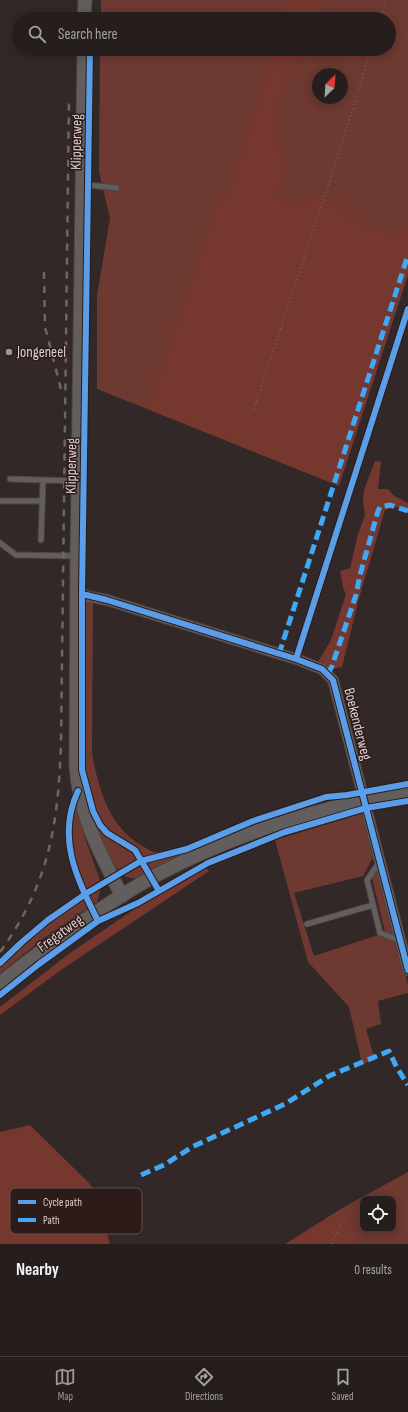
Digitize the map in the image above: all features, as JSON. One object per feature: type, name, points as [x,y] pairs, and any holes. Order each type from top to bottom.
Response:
[{"type":"street","points":[[84,0],[84,12]]},
{"type":"street","name":"Klipperweg","points":[[84,56],[76,556],[75,754],[78,791],[86,821],[101,858],[122,896]]},
{"type":"street","name":"Boekenderweg","points":[[76,594],[108,600],[296,659],[325,671],[333,680],[408,970]]},
{"type":"street","name":"Fregatweg","points":[[0,983],[33,956],[85,919],[152,878],[212,849],[317,812],[364,800],[408,792]]},
{"type":"lane","points":[[88,185],[117,188]]},
{"type":"lane","points":[[10,479],[77,481]]},
{"type":"lane","points":[[42,540],[43,480]]},
{"type":"lane","points":[[0,501],[42,501]]},
{"type":"lane","points":[[0,543],[16,555],[76,556]]},
{"type":"lane","points":[[380,862],[367,880],[380,932],[401,941]]},
{"type":"lane","points":[[307,924],[373,905]]},
{"type":"path","points":[[382,12],[386,0]]},
{"type":"path","points":[[254,409],[341,147],[369,56]]},
{"type":"path","points":[[332,1244],[342,1220]]},
{"type":"shaded area","points":[[101,0],[408,0],[408,245],[148,406],[147,409],[97,389],[97,295],[110,218],[99,172],[100,56],[396,56],[396,12],[101,12]]},
{"type":"shaded area","points":[[289,0],[325,0],[320,12],[285,12]]},
{"type":"shaded area","points":[[272,56],[298,56],[289,74],[280,101],[274,133],[286,166],[276,196],[299,205],[313,192],[337,202],[351,219],[392,233],[404,233],[408,225],[408,275],[339,486],[147,409],[220,195],[227,197]]},
{"type":"shaded area","points":[[375,461],[381,462],[378,489],[388,489],[393,495],[408,503],[408,511],[397,507],[385,510],[358,602],[342,667],[332,669],[318,662],[331,640],[346,594],[343,588],[340,571],[350,568],[358,534],[365,515],[363,500],[364,490]]},
{"type":"shaded area","points":[[85,588],[93,592],[92,753],[98,779],[107,805],[121,828],[130,837],[153,852],[169,851],[193,842],[193,849],[141,878],[136,879],[123,875],[104,848],[98,831],[98,817],[88,787],[84,757]]},
{"type":"shaded area","points":[[75,802],[86,841],[99,877],[101,888],[97,902],[44,938],[0,973],[0,966],[22,945],[79,901],[82,890],[73,862],[71,850],[72,823]]},
{"type":"shaded area","points":[[361,814],[365,821],[374,856],[363,876],[294,893],[314,956],[378,935],[397,943],[408,985],[408,993],[378,1001],[381,1024],[366,1029],[375,1060],[362,1064],[349,1007],[308,962],[275,840]]},
{"type":"shaded area","points":[[206,868],[209,871],[61,970],[0,1015],[0,1007],[70,953],[146,901]]},
{"type":"shaded area","points":[[379,868],[395,935],[385,932],[372,878]]},
{"type":"shaded area","points":[[30,1125],[92,1188],[10,1188],[10,1234],[107,1234],[110,1244],[0,1244],[0,1132]]},
{"type":"shaded area","points":[[408,1172],[408,1244],[361,1244],[344,1207],[360,1198],[360,1232],[396,1232],[396,1196],[364,1196]]},
{"type":"shaded area","points":[[344,1207],[361,1244],[285,1244]]},
{"type":"railway","points":[[0,952],[17,927],[40,878],[48,853],[53,828],[60,774],[69,98]]},
{"type":"railway","points":[[44,272],[45,327],[62,393]]},
{"type":"marked path","points":[[279,654],[408,255]]},
{"type":"marked path","points":[[328,674],[356,595],[378,511],[380,507],[390,505],[408,511]]},
{"type":"marked path","points":[[141,1175],[164,1165],[192,1147],[285,1104],[329,1076],[389,1051],[397,1068],[408,1085]]},
{"type":"cycle path","points":[[90,56],[82,594],[82,770],[93,811],[100,825],[107,833],[135,850],[159,891]]},
{"type":"cycle path","points":[[296,659],[408,309]]},
{"type":"cycle path","points":[[82,594],[107,600],[296,659],[322,669],[333,680],[408,970]]},
{"type":"cycle path","points":[[0,963],[48,920],[87,893],[141,861],[187,849],[253,821],[326,797],[347,795],[408,784]]},
{"type":"cycle path","points":[[78,791],[72,808],[69,825],[69,842],[77,874],[98,921]]},
{"type":"cycle path","points":[[0,995],[39,964],[98,921],[138,903],[208,863],[285,832],[366,808],[408,801]]},
{"type":"place","name":"Jongeneel","points":[[9,352]]}]
